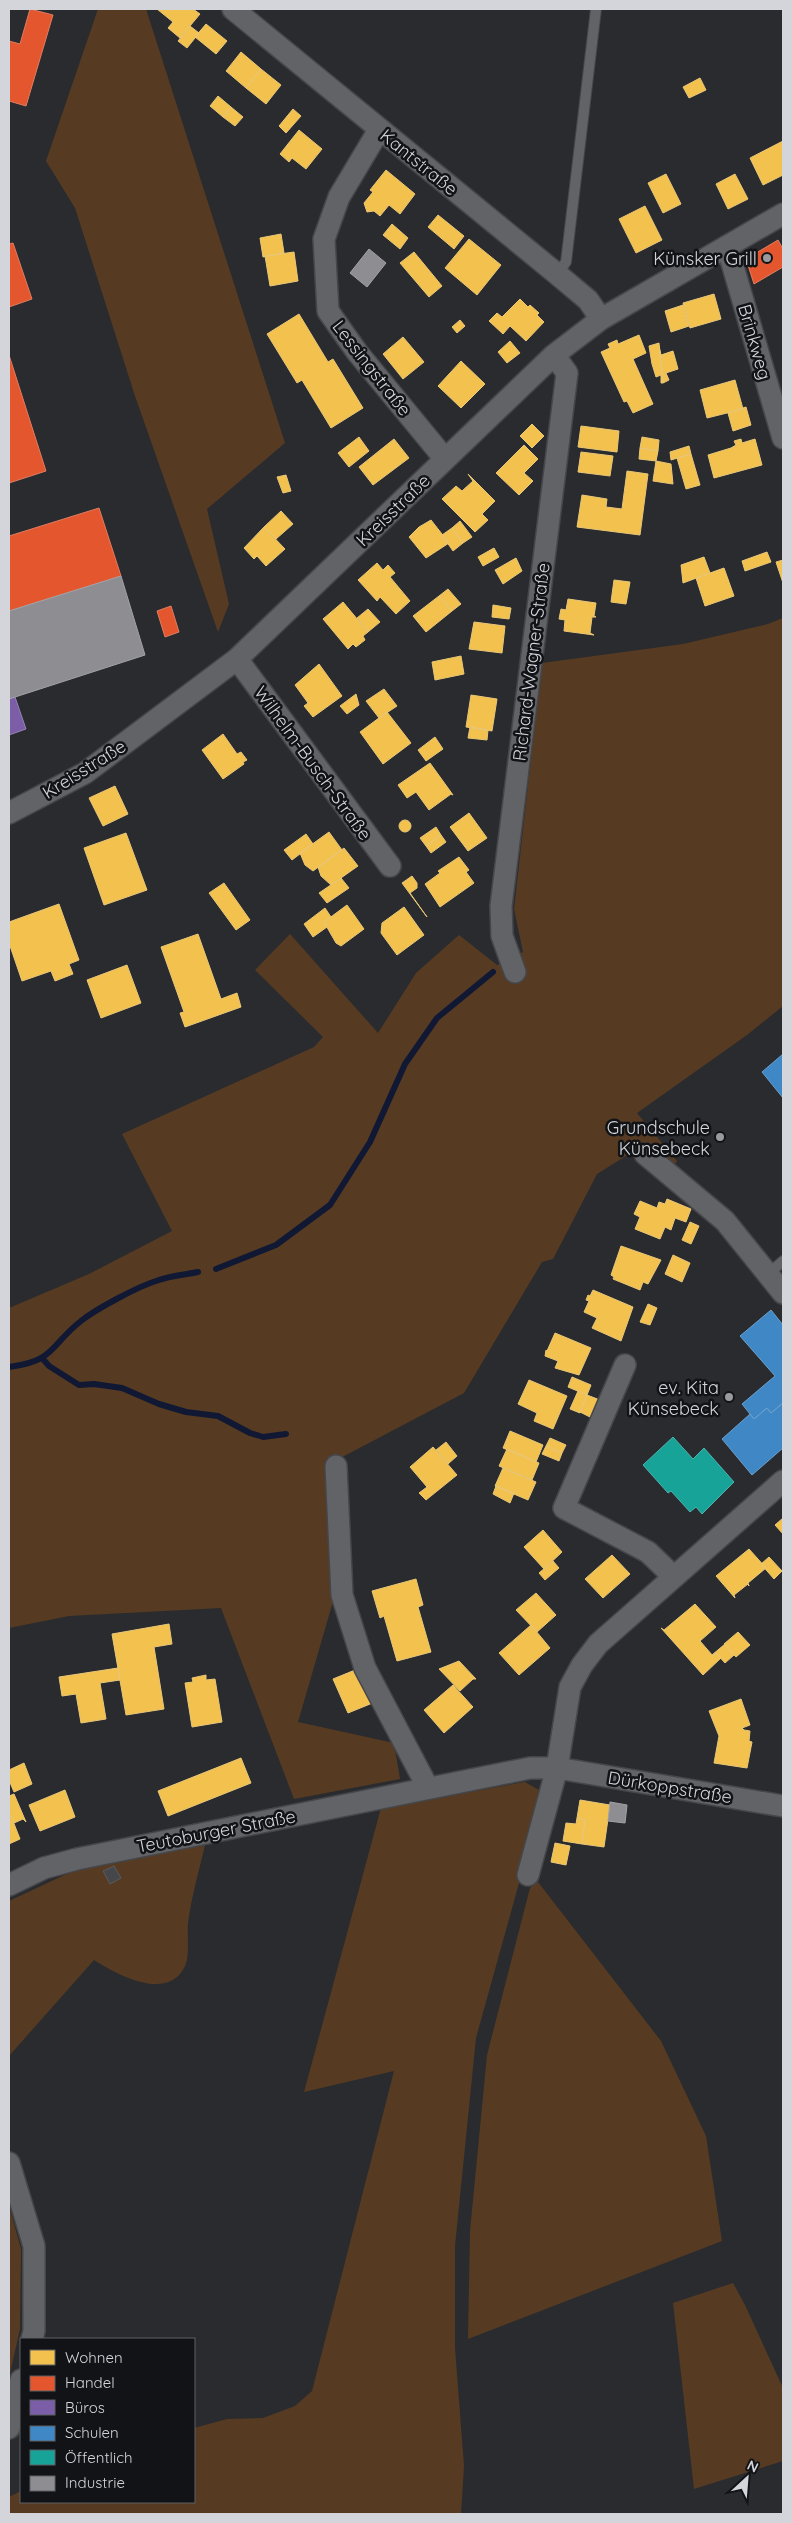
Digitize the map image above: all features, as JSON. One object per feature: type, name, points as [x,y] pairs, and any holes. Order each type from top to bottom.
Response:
[{"type":"street","name":"Kantstraße","points":[[233,9],[588,300],[601,319]]},
{"type":"street","name":"Lessingstraße","points":[[379,130],[339,197],[324,239],[328,311],[357,352],[445,459]]},
{"type":"street","name":"Kreisstraße","points":[[9,813],[85,773],[237,659],[554,355],[601,319],[783,214]]},
{"type":"street","name":"Brinkweg","points":[[727,246],[783,438]]},
{"type":"street","name":"Richard-Wagner-Straße","points":[[515,972],[502,936],[501,906],[567,373],[554,355]]},
{"type":"street","name":"Wilhelm-Busch-Straße","points":[[237,659],[390,866]]},
{"type":"street","points":[[645,1154],[725,1221],[776,1267],[783,1294]]},
{"type":"street","points":[[625,1365],[564,1508],[648,1552],[674,1577]]},
{"type":"street","points":[[336,1466],[342,1595],[365,1668],[428,1788]]},
{"type":"street","points":[[528,1875],[557,1768],[570,1687],[582,1665],[598,1644],[783,1481]]},
{"type":"street","name":"Teutoburger Straße","points":[[9,1885],[44,1868],[77,1859],[530,1768],[557,1768]]},
{"type":"street","name":"Dürkoppstraße","points":[[557,1768],[783,1806]]},
{"type":"street","points":[[9,2163],[34,2246],[34,2331],[32,2338]]},
{"type":"street","points":[[9,2428],[20,2384]]},
{"type":"lane","points":[[557,274],[566,262],[596,9]]},
{"type":"shaded area","points":[[98,9],[146,9],[285,443],[207,509],[229,604],[218,632],[135,396],[75,208],[46,161]]},
{"type":"shaded area","points":[[783,618],[783,1006],[747,1035],[637,1113],[677,1161],[674,1165],[643,1143],[597,1174],[553,1259],[542,1262],[464,1393],[329,1464],[334,1598],[298,1722],[394,1743],[400,1779],[294,1799],[221,1608],[69,1616],[9,1628],[9,1308],[89,1274],[172,1231],[122,1134],[314,1047],[323,1037],[255,970],[290,934],[378,1033],[416,973],[459,935],[497,965],[523,952],[514,909],[542,663],[683,644],[768,624]]},
{"type":"shaded area","points":[[525,1782],[544,1793],[476,2038],[455,2246],[455,2348],[464,2466],[461,2514],[9,2514],[9,2497],[20,2492],[20,2503],[195,2503],[195,2428],[227,2419],[263,2418],[295,2406],[312,2391],[394,2071],[304,2092],[381,1808]]},
{"type":"shaded area","points":[[205,1845],[189,1914],[187,1962],[177,1977],[167,1983],[141,1982],[115,1972],[94,1960],[9,2056],[9,1901],[73,1871]]},
{"type":"shaded area","points":[[538,1882],[661,2041],[706,2136],[722,2241],[468,2339],[470,2231],[487,2055],[530,1888]]},
{"type":"shaded area","points":[[9,2206],[21,2249],[20,2329],[9,2378]]},
{"type":"shaded area","points":[[733,2283],[783,2388],[783,2461],[694,2489],[673,2303]]},
{"type":"building: Wohnen","points":[[157,9],[193,9],[200,14],[180,38],[168,28],[173,22]]},
{"type":"building: Wohnen","points":[[206,24],[227,41],[216,54],[195,37]]},
{"type":"building: Wohnen","points":[[190,26],[199,33],[187,48],[178,41]]},
{"type":"building: Wohnen","points":[[241,52],[261,69],[246,88],[226,71]]},
{"type":"building: Wohnen","points":[[261,69],[281,85],[266,104],[246,88]]},
{"type":"building: Wohnen","points":[[700,78],[706,90],[689,98],[683,87]]},
{"type":"building: Wohnen","points":[[218,96],[231,107],[223,117],[210,106]]},
{"type":"building: Wohnen","points":[[231,107],[243,117],[235,126],[223,117]]},
{"type":"building: Wohnen","points":[[293,109],[301,116],[286,133],[279,126]]},
{"type":"building: Wohnen","points":[[299,130],[322,149],[306,169],[292,158],[289,162],[280,154]]},
{"type":"building: Wohnen","points":[[783,141],[783,175],[763,185],[750,158]]},
{"type":"building: Wohnen","points":[[386,170],[415,194],[400,214],[389,205],[380,216],[374,211],[367,212],[364,203],[373,192],[370,190]]},
{"type":"building: Wohnen","points":[[666,174],[681,204],[663,213],[648,183]]},
{"type":"building: Wohnen","points":[[735,174],[748,199],[728,209],[716,184]]},
{"type":"building: Wohnen","points":[[645,206],[662,240],[636,253],[619,219]]},
{"type":"building: Wohnen","points":[[438,215],[464,236],[454,249],[428,227]]},
{"type":"building: Wohnen","points":[[392,224],[408,238],[400,249],[383,235]]},
{"type":"building: Wohnen","points":[[281,234],[284,253],[263,257],[260,238]]},
{"type":"building: Wohnen","points":[[469,239],[501,265],[477,295],[445,268]]},
{"type":"building: Wohnen","points":[[294,252],[298,281],[270,286],[265,256]]},
{"type":"building: Wohnen","points":[[414,252],[442,286],[429,297],[400,263]]},
{"type":"building: Wohnen","points":[[714,294],[721,319],[690,328],[683,303]]},
{"type":"building: Wohnen","points":[[520,299],[528,307],[530,305],[539,313],[537,315],[544,322],[526,341],[510,326],[503,334],[489,321],[497,313],[502,317]]},
{"type":"building: Wohnen","points":[[683,305],[689,326],[671,332],[665,311]]},
{"type":"building: Wohnen","points":[[299,314],[328,362],[333,359],[363,408],[331,428],[302,380],[297,383],[267,334]]},
{"type":"building: Wohnen","points":[[460,320],[465,326],[457,333],[452,327]]},
{"type":"building: Wohnen","points":[[639,335],[646,353],[633,359],[653,404],[633,413],[627,401],[624,402],[601,352],[610,348],[608,344],[617,340],[618,344]]},
{"type":"building: Wohnen","points":[[403,337],[424,362],[403,379],[383,354]]},
{"type":"building: Wohnen","points":[[510,341],[520,353],[507,363],[498,352]]},
{"type":"building: Wohnen","points":[[659,343],[663,383],[661,383],[661,375],[656,377],[649,346]]},
{"type":"building: Wohnen","points":[[659,346],[661,355],[673,351],[678,369],[666,373],[669,380],[663,383]]},
{"type":"building: Wohnen","points":[[461,361],[485,384],[461,408],[438,386]]},
{"type":"building: Wohnen","points":[[735,380],[743,409],[707,418],[700,390]]},
{"type":"building: Wohnen","points":[[746,407],[751,425],[733,431],[728,413]]},
{"type":"building: Wohnen","points":[[532,424],[544,436],[532,448],[520,436]]},
{"type":"building: Wohnen","points":[[581,426],[619,431],[617,452],[578,447]]},
{"type":"building: Wohnen","points":[[359,437],[369,451],[349,467],[338,453]]},
{"type":"building: Wohnen","points":[[642,437],[659,440],[658,451],[640,448]]},
{"type":"building: Wohnen","points":[[394,439],[409,458],[373,485],[359,467]]},
{"type":"building: Wohnen","points":[[741,439],[742,443],[755,439],[762,465],[714,478],[708,455],[731,448],[736,445],[734,441]]},
{"type":"building: Wohnen","points":[[524,445],[538,459],[524,473],[533,481],[519,495],[496,473]]},
{"type":"building: Wohnen","points":[[689,446],[691,454],[671,460],[670,452]]},
{"type":"building: Wohnen","points":[[640,448],[658,451],[656,461],[639,459]]},
{"type":"building: Wohnen","points":[[581,452],[613,456],[610,476],[578,472]]},
{"type":"building: Wohnen","points":[[691,454],[700,485],[686,489],[677,458]]},
{"type":"building: Wohnen","points":[[656,461],[671,464],[673,484],[653,481]]},
{"type":"building: Wohnen","points":[[627,471],[648,474],[640,535],[577,527],[582,495],[607,499],[606,507],[622,509]]},
{"type":"building: Wohnen","points":[[468,474],[495,501],[482,514],[488,520],[475,532],[442,499],[456,486],[462,491],[473,481]]},
{"type":"building: Wohnen","points":[[286,475],[291,491],[283,493],[277,477]]},
{"type":"building: Wohnen","points":[[281,511],[293,524],[276,539],[264,527]]},
{"type":"building: Wohnen","points":[[431,520],[449,543],[426,558],[409,537],[419,527]]},
{"type":"building: Wohnen","points":[[460,521],[472,537],[463,543],[452,528]]},
{"type":"building: Wohnen","points":[[264,527],[285,549],[266,566],[257,556],[254,559],[244,548]]},
{"type":"building: Wohnen","points":[[452,528],[463,543],[453,551],[442,535]]},
{"type":"building: Wohnen","points":[[494,548],[499,557],[483,566],[478,557]]},
{"type":"building: Wohnen","points":[[767,552],[771,562],[745,571],[742,561]]},
{"type":"building: Wohnen","points":[[704,557],[710,573],[683,583],[681,565]]},
{"type":"building: Wohnen","points":[[516,558],[522,571],[503,584],[495,570]]},
{"type":"building: Wohnen","points":[[783,560],[783,583],[776,562]]},
{"type":"building: Wohnen","points":[[377,563],[383,570],[388,565],[395,573],[390,577],[410,601],[396,614],[380,597],[377,601],[358,580]]},
{"type":"building: Wohnen","points":[[724,568],[734,596],[705,606],[696,578]]},
{"type":"building: Wohnen","points":[[614,580],[630,582],[626,604],[611,602]]},
{"type":"building: Wohnen","points":[[448,589],[461,604],[452,611],[439,596]]},
{"type":"building: Wohnen","points":[[439,596],[452,611],[426,632],[413,616]]},
{"type":"building: Wohnen","points":[[568,599],[596,603],[594,616],[596,617],[592,617],[590,633],[594,635],[564,631],[565,620],[559,619],[561,609],[566,610]]},
{"type":"building: Wohnen","points":[[343,602],[368,632],[363,636],[365,640],[356,647],[353,644],[348,649],[323,619]]},
{"type":"building: Wohnen","points":[[493,605],[511,608],[509,619],[492,617]]},
{"type":"building: Wohnen","points":[[368,609],[380,622],[368,632],[357,618]]},
{"type":"building: Wohnen","points":[[474,622],[505,626],[502,653],[469,649]]},
{"type":"building: Wohnen","points":[[461,656],[464,674],[435,680],[432,662]]},
{"type":"building: Wohnen","points":[[319,664],[342,696],[313,717],[304,706],[308,703],[295,685]]},
{"type":"building: Wohnen","points":[[384,689],[397,706],[379,718],[366,701]]},
{"type":"building: Wohnen","points":[[356,694],[359,705],[347,714],[340,706]]},
{"type":"building: Wohnen","points":[[471,695],[497,699],[492,731],[466,727]]},
{"type":"building: Wohnen","points":[[387,712],[411,743],[383,764],[360,732]]},
{"type":"building: Wohnen","points":[[470,727],[488,730],[487,740],[468,738]]},
{"type":"building: Wohnen","points":[[223,734],[237,754],[241,752],[247,760],[223,779],[202,750]]},
{"type":"building: Wohnen","points":[[435,737],[443,749],[426,761],[418,750]]},
{"type":"building: Wohnen","points":[[430,763],[453,795],[451,794],[429,810],[416,792],[407,798],[398,785]]},
{"type":"building: Wohnen","points":[[115,786],[128,814],[103,826],[89,798]]},
{"type":"building: Wohnen","points":[[469,813],[487,838],[468,851],[450,827]]},
{"type":"building: Wohnen","points":[[403,820],[407,820],[411,826],[407,832],[403,832],[399,828],[399,824]]},
{"type":"building: Wohnen","points":[[436,827],[441,835],[426,846],[420,838]]},
{"type":"building: Wohnen","points":[[329,832],[342,850],[313,871],[305,865],[300,853]]},
{"type":"building: Wohnen","points":[[126,833],[147,890],[104,905],[84,848]]},
{"type":"building: Wohnen","points":[[306,834],[313,844],[292,860],[284,850]]},
{"type":"building: Wohnen","points":[[441,835],[446,842],[431,853],[426,846]]},
{"type":"building: Wohnen","points":[[344,848],[358,866],[331,885],[321,876],[318,867]]},
{"type":"building: Wohnen","points":[[459,857],[469,870],[466,872],[474,883],[440,907],[425,884],[440,873],[438,871]]},
{"type":"building: Wohnen","points":[[412,876],[417,883],[417,888],[410,893],[427,917],[402,883]]},
{"type":"building: Wohnen","points":[[341,878],[349,888],[327,903],[319,893]]},
{"type":"building: Wohnen","points":[[224,883],[250,920],[236,930],[209,893]]},
{"type":"building: Wohnen","points":[[59,904],[79,960],[69,964],[73,974],[55,981],[51,971],[22,981],[9,943],[9,922]]},
{"type":"building: Wohnen","points":[[347,905],[364,929],[341,946],[336,943],[324,922]]},
{"type":"building: Wohnen","points":[[404,907],[424,935],[397,955],[381,933],[382,923]]},
{"type":"building: Wohnen","points":[[325,908],[331,917],[324,922],[327,927],[313,937],[304,924]]},
{"type":"building: Wohnen","points":[[198,934],[221,999],[237,993],[241,1007],[185,1027],[180,1013],[184,1012],[161,947]]},
{"type":"building: Wohnen","points":[[127,965],[141,1003],[101,1018],[87,980]]},
{"type":"building: Wohnen","points":[[667,1199],[691,1209],[686,1222],[675,1218],[671,1230],[665,1227],[660,1239],[635,1229],[640,1217],[634,1214],[640,1201],[657,1208],[659,1202],[665,1204]]},
{"type":"building: Wohnen","points":[[690,1222],[699,1226],[691,1244],[682,1240]]},
{"type":"building: Wohnen","points":[[621,1246],[661,1260],[648,1284],[643,1282],[640,1290],[613,1279],[614,1277],[611,1275]]},
{"type":"building: Wohnen","points":[[673,1255],[690,1263],[682,1282],[665,1274]]},
{"type":"building: Wohnen","points":[[593,1290],[633,1307],[621,1341],[592,1328],[597,1318],[584,1312],[589,1301],[586,1300],[588,1295],[590,1296]]},
{"type":"building: Wohnen","points":[[648,1304],[657,1308],[650,1325],[640,1322]]},
{"type":"building: Wohnen","points":[[555,1333],[591,1348],[579,1375],[555,1368],[558,1361],[545,1356]]},
{"type":"building: Wohnen","points":[[572,1377],[591,1385],[587,1395],[568,1387]]},
{"type":"building: Wohnen","points":[[529,1380],[567,1396],[553,1429],[534,1421],[537,1413],[518,1404]]},
{"type":"building: Wohnen","points":[[578,1391],[587,1395],[580,1413],[570,1409]]},
{"type":"building: Wohnen","points":[[587,1395],[600,1400],[592,1418],[580,1412]]},
{"type":"building: Wohnen","points":[[510,1431],[543,1445],[536,1462],[503,1448]]},
{"type":"building: Wohnen","points":[[550,1438],[566,1445],[562,1453],[546,1446]]},
{"type":"building: Wohnen","points":[[446,1442],[457,1456],[448,1464],[436,1450]]},
{"type":"building: Wohnen","points":[[546,1446],[562,1453],[559,1461],[542,1454]]},
{"type":"building: Wohnen","points":[[433,1447],[457,1475],[426,1500],[419,1493],[427,1487],[410,1467]]},
{"type":"building: Wohnen","points":[[507,1449],[539,1463],[532,1480],[499,1466]]},
{"type":"building: Wohnen","points":[[503,1468],[536,1482],[528,1500],[495,1486]]},
{"type":"building: Wohnen","points":[[496,1486],[514,1493],[510,1503],[493,1494]]},
{"type":"building: Wohnen","points":[[783,1518],[783,1534],[775,1525]]},
{"type":"building: Wohnen","points":[[543,1530],[562,1552],[544,1569],[524,1547]]},
{"type":"building: Wohnen","points":[[749,1549],[766,1568],[748,1583],[749,1586],[748,1584],[734,1595],[735,1598],[716,1576]]},
{"type":"building: Wohnen","points":[[612,1555],[630,1574],[603,1598],[585,1579]]},
{"type":"building: Wohnen","points":[[769,1557],[782,1571],[774,1579],[761,1564]]},
{"type":"building: Wohnen","points":[[553,1561],[559,1568],[545,1580],[539,1573]]},
{"type":"building: Wohnen","points":[[416,1579],[423,1605],[418,1607],[431,1652],[397,1661],[384,1616],[380,1618],[372,1591]]},
{"type":"building: Wohnen","points":[[536,1593],[556,1615],[537,1632],[516,1610]]},
{"type":"building: Wohnen","points":[[695,1604],[716,1627],[700,1641],[713,1656],[716,1653],[721,1658],[703,1675],[661,1628],[664,1630]]},
{"type":"building: Wohnen","points":[[169,1624],[172,1644],[154,1647],[164,1709],[126,1715],[112,1634]]},
{"type":"building: Wohnen","points":[[531,1625],[550,1648],[519,1675],[499,1653]]},
{"type":"building: Wohnen","points":[[738,1632],[750,1645],[736,1657],[724,1644]]},
{"type":"building: Wohnen","points":[[725,1644],[734,1655],[725,1663],[716,1653],[712,1655]]},
{"type":"building: Wohnen","points":[[459,1661],[476,1679],[473,1679],[460,1691],[439,1669]]},
{"type":"building: Wohnen","points":[[118,1668],[120,1680],[100,1683],[106,1719],[81,1723],[76,1694],[62,1696],[59,1677]]},
{"type":"building: Wohnen","points":[[360,1668],[375,1702],[348,1713],[333,1679]]},
{"type":"building: Wohnen","points":[[206,1675],[206,1680],[215,1679],[222,1722],[192,1727],[185,1683],[193,1682],[192,1678]]},
{"type":"building: Wohnen","points":[[453,1685],[473,1707],[444,1733],[424,1710]]},
{"type":"building: Wohnen","points":[[741,1699],[750,1725],[742,1728],[750,1731],[749,1741],[752,1742],[747,1768],[714,1763],[719,1736],[709,1711]]},
{"type":"building: Wohnen","points":[[241,1758],[251,1783],[168,1816],[158,1791]]},
{"type":"building: Wohnen","points":[[24,1763],[32,1784],[14,1792],[9,1780],[9,1770]]},
{"type":"building: Wohnen","points":[[65,1790],[75,1817],[40,1831],[29,1805]]},
{"type":"building: Wohnen","points":[[14,1794],[26,1822],[23,1819],[14,1823],[11,1816],[9,1817],[9,1796]]},
{"type":"building: Wohnen","points":[[580,1800],[610,1805],[604,1847],[582,1844],[585,1820],[577,1818]]},
{"type":"building: Wohnen","points":[[11,1816],[20,1839],[9,1844],[9,1817]]},
{"type":"building: Wohnen","points":[[577,1818],[585,1820],[582,1844],[563,1841],[566,1823],[576,1824]]},
{"type":"building: Wohnen","points":[[555,1843],[570,1846],[566,1865],[551,1862]]},
{"type":"building: Handel","points":[[30,9],[53,15],[26,106],[9,101],[9,41],[20,44]]},
{"type":"building: Handel","points":[[778,240],[783,249],[783,267],[754,284],[746,259]]},
{"type":"building: Handel","points":[[13,243],[32,299],[9,307],[9,244]]},
{"type":"building: Handel","points":[[9,355],[46,471],[9,483]]},
{"type":"building: Handel","points":[[99,508],[121,576],[9,611],[9,536]]},
{"type":"building: Handel","points":[[171,606],[179,632],[165,637],[157,611]]},
{"type":"building: Büros","points":[[15,697],[26,729],[9,735],[9,699]]},
{"type":"building: Schulen","points":[[783,1054],[783,1098],[762,1072]]},
{"type":"building: Schulen","points":[[771,1310],[783,1325],[783,1403],[771,1413],[767,1408],[754,1419],[742,1404],[775,1376],[740,1336]]},
{"type":"building: Schulen","points":[[783,1403],[783,1448],[752,1475],[722,1439],[750,1414],[754,1419],[767,1408],[771,1413]]},
{"type":"building: Öffentlich","points":[[673,1437],[693,1459],[704,1448],[734,1482],[702,1514],[696,1507],[690,1512],[671,1491],[668,1493],[643,1465]]},
{"type":"building: Industrie","points":[[369,249],[386,263],[367,287],[350,273]]},
{"type":"building: Industrie","points":[[121,576],[145,655],[9,699],[9,611]]},
{"type":"building: Industrie","points":[[610,1802],[627,1805],[625,1823],[608,1821]]},
{"type":"building: Sonstige","points":[[114,1866],[121,1878],[110,1884],[103,1871]]},
{"type":"waterway","points":[[216,1269],[276,1245],[330,1205],[370,1142],[405,1064],[437,1018],[493,972]]},
{"type":"waterway","points":[[9,1367],[36,1361],[51,1351],[81,1321],[128,1293],[161,1279],[198,1272]]},
{"type":"waterway","points":[[42,1358],[49,1366],[79,1385],[94,1384],[122,1388],[159,1404],[186,1412],[218,1416],[250,1433],[263,1437],[286,1434]]},
{"type":"place","name":"Künsker Grill","points":[[767,258]]},
{"type":"place","name":"Grundschule Künsebeck","points":[[720,1137]]},
{"type":"place","name":"ev. Kita Künsebeck","points":[[729,1397]]}]
